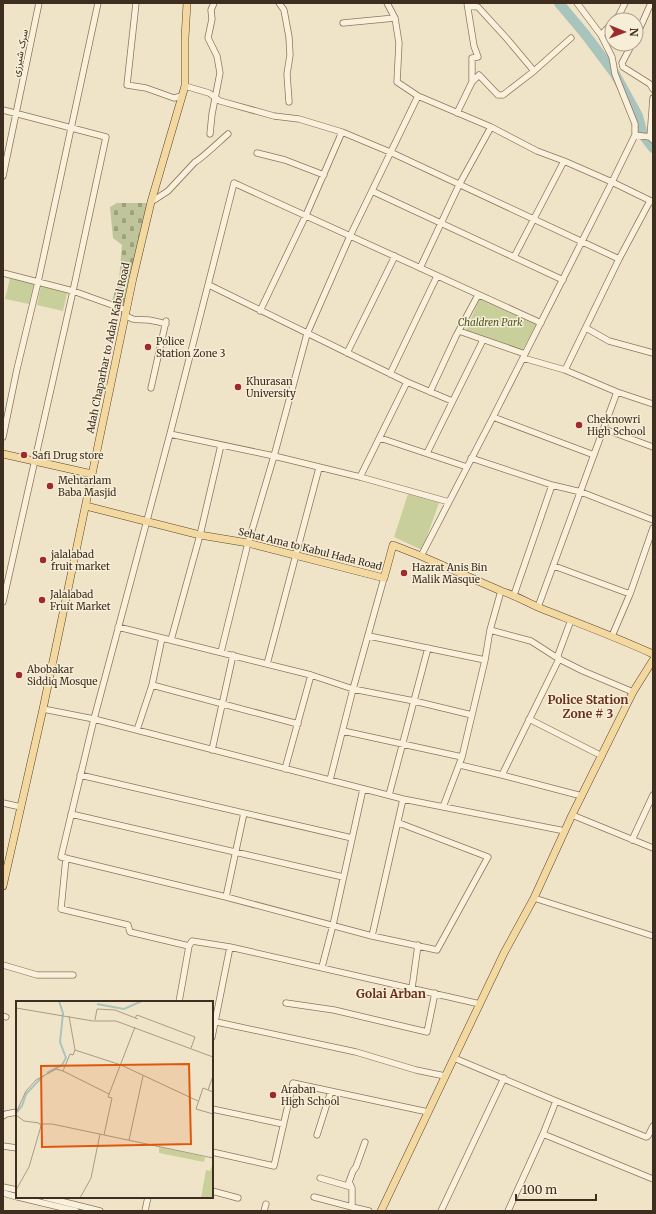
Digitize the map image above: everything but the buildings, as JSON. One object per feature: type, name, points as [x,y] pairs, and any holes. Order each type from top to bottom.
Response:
[{"type":"main road","name":"Adah Chaparhar to Adah Kabul Road","points":[[3,886],[43,709],[126,312],[151,202],[185,86],[186,3]]},
{"type":"main road","points":[[3,454],[92,474]]},
{"type":"main road","name":"Sehat Ama to Kabul Hada Road","points":[[86,506],[200,535],[248,543],[384,578],[393,545],[653,654]]},
{"type":"main road","points":[[381,1211],[504,953],[534,898],[572,815],[633,692],[653,660]]},
{"type":"street","name":"سرک شیرزی","points":[[3,176],[39,3]]},
{"type":"street","points":[[3,437],[16,368],[38,282],[98,3]]},
{"type":"street","points":[[136,3],[127,85],[146,88],[174,98],[182,96]]},
{"type":"street","points":[[210,134],[214,97],[220,73],[218,56],[208,38],[212,20],[211,10],[214,3]]},
{"type":"street","points":[[279,3],[284,10],[289,37],[290,55],[287,74],[289,102]]},
{"type":"street","points":[[387,3],[395,18],[399,43],[397,82],[418,96],[492,127],[537,151],[612,182],[652,202],[619,259],[565,370]]},
{"type":"street","points":[[421,556],[563,280],[635,135],[635,124],[617,79],[612,57],[601,35],[577,3]]},
{"type":"street","points":[[620,12],[625,3]]},
{"type":"street","points":[[644,19],[651,3]]},
{"type":"street","points":[[472,82],[472,58],[478,57],[474,46],[467,4],[478,7],[534,71]]},
{"type":"street","points":[[343,23],[395,18]]},
{"type":"street","points":[[601,35],[604,32]]},
{"type":"street","points":[[457,113],[472,82],[479,75],[498,95],[503,95],[534,71],[571,38]]},
{"type":"street","points":[[628,52],[622,63],[622,67],[650,84],[653,89]]},
{"type":"street","points":[[185,86],[208,93],[220,101],[274,116],[299,119],[342,132],[390,152],[619,259]]},
{"type":"street","points":[[220,652],[248,543],[274,456],[307,334],[350,236],[418,96]]},
{"type":"street","points":[[635,135],[651,138],[653,98]]},
{"type":"street","points":[[3,110],[106,137],[3,602]]},
{"type":"street","points":[[420,268],[441,222],[492,127]]},
{"type":"street","points":[[260,311],[306,215],[342,132]]},
{"type":"street","points":[[151,202],[168,190],[194,162],[198,161],[228,134]]},
{"type":"street","points":[[257,154],[285,160],[324,175]]},
{"type":"street","points":[[514,257],[564,161]]},
{"type":"street","points":[[399,823],[488,857],[437,950],[372,936],[61,857],[94,719],[209,285],[234,182],[541,323]]},
{"type":"street","points":[[372,191],[563,280]]},
{"type":"street","points":[[347,353],[395,256]]},
{"type":"street","points":[[3,273],[73,291],[126,312],[129,318],[138,321],[148,320],[166,322],[151,388]]},
{"type":"street","points":[[390,374],[437,276]]},
{"type":"street","points":[[209,285],[390,374],[452,401]]},
{"type":"street","points":[[430,392],[478,295]]},
{"type":"street","points":[[586,328],[609,341],[653,353]]},
{"type":"street","points":[[459,331],[653,404]]},
{"type":"street","points":[[427,454],[483,340]]},
{"type":"street","points":[[360,477],[407,382]]},
{"type":"street","points":[[538,607],[618,392]]},
{"type":"street","points":[[493,417],[594,455]]},
{"type":"street","points":[[604,429],[653,447]]},
{"type":"street","points":[[170,434],[274,456],[360,477],[449,502]]},
{"type":"street","points":[[380,438],[467,467]]},
{"type":"street","points":[[171,640],[200,535],[221,445]]},
{"type":"street","points":[[471,458],[552,485],[581,492],[653,520]]},
{"type":"street","points":[[267,664],[319,468]]},
{"type":"street","points":[[514,595],[552,485]]},
{"type":"street","points":[[612,636],[630,594],[653,528]]},
{"type":"street","points":[[554,566],[630,594]]},
{"type":"street","points":[[330,780],[353,689],[384,578]]},
{"type":"street","points":[[443,807],[460,765],[485,660],[490,630],[501,591]]},
{"type":"street","points":[[502,775],[559,659],[558,655],[571,620]]},
{"type":"street","points":[[118,626],[311,675],[353,689],[414,701],[472,715]]},
{"type":"street","points":[[490,630],[531,641],[559,659],[633,692]]},
{"type":"street","points":[[369,636],[485,660]]},
{"type":"street","points":[[137,730],[152,684],[162,638]]},
{"type":"street","points":[[389,795],[428,648]]},
{"type":"street","points":[[212,750],[233,655]]},
{"type":"street","points":[[285,768],[311,675]]},
{"type":"street","points":[[152,684],[298,724]]},
{"type":"street","points":[[43,709],[94,719],[404,799],[565,831]]},
{"type":"street","points":[[529,718],[602,756]]},
{"type":"street","points":[[343,731],[462,757]]},
{"type":"street","points":[[460,765],[582,796]]},
{"type":"street","points":[[80,775],[352,838]]},
{"type":"street","points":[[322,967],[333,925],[363,789]]},
{"type":"street","points":[[632,840],[653,795]]},
{"type":"street","points":[[372,936],[404,799]]},
{"type":"street","points":[[3,803],[21,809]]},
{"type":"street","points":[[3,806],[21,809]]},
{"type":"street","points":[[226,898],[244,813]]},
{"type":"street","points":[[71,814],[343,877]]},
{"type":"street","points":[[572,815],[653,848]]},
{"type":"street","points":[[66,858],[61,909],[128,925],[130,932],[189,946]]},
{"type":"street","points":[[534,898],[653,936]]},
{"type":"street","points":[[179,1001],[189,946],[192,941],[230,947],[322,967],[480,1004]]},
{"type":"street","points":[[412,988],[418,945]]},
{"type":"street","points":[[230,947],[214,1021],[356,1052],[416,1070],[445,1076]]},
{"type":"street","points":[[3,965],[37,975],[73,975]]},
{"type":"street","points":[[286,1003],[334,1010],[427,1032],[435,994]]},
{"type":"street","points":[[454,1058],[646,1137],[653,1126]]},
{"type":"street","points":[[441,1211],[504,1078]]},
{"type":"street","points":[[213,1152],[274,1166],[293,1083],[428,1112]]},
{"type":"street","points":[[317,1135],[331,1091]]},
{"type":"street","points":[[508,1211],[543,1134],[556,1101]]},
{"type":"street","points":[[213,1109],[283,1124]]},
{"type":"street","points":[[3,1116],[16,1112]]},
{"type":"street","points":[[543,1134],[653,1179]]},
{"type":"street","points":[[352,1207],[352,1187],[349,1182],[366,1142]]},
{"type":"street","points":[[3,1146],[16,1148]]},
{"type":"street","points":[[320,1178],[352,1187]]},
{"type":"street","points":[[3,1187],[16,1190]]},
{"type":"street","points":[[213,1191],[238,1198]]},
{"type":"street","points":[[3,1193],[16,1196]]},
{"type":"street","points":[[314,1197],[370,1211]]},
{"type":"street","points":[[22,1198],[76,1211]]},
{"type":"street","points":[[48,1198],[100,1211]]},
{"type":"street","points":[[145,1211],[148,1198]]},
{"type":"street","points":[[264,1211],[266,1204]]},
{"type":"green space","points":[[117,203],[147,203],[123,307],[111,303],[119,280],[122,245],[113,238],[110,207]]},
{"type":"green space","points":[[10,278],[34,284],[29,304],[5,299]]},
{"type":"green space","points":[[41,286],[67,293],[63,311],[37,305]]},
{"type":"green space","name":"Chaldren Park","points":[[480,298],[537,323],[522,351],[465,332]]},
{"type":"green space","points":[[408,494],[439,503],[422,550],[394,537]]},
{"type":"waterway","points":[[559,3],[585,34],[615,74],[638,116],[643,135],[653,148]]},
{"type":"place","name":"Police Station Zone 3","points":[[148,347]]},
{"type":"place","name":"Khurasan University","points":[[238,387]]},
{"type":"place","name":"Cheknowri High School","points":[[579,425]]},
{"type":"place","name":"Safi Drug store","points":[[24,455]]},
{"type":"place","name":"Mehtarlam Baba Masjid","points":[[50,486]]},
{"type":"place","name":"jalalabad fruit market","points":[[43,560]]},
{"type":"place","name":"Hazrat Anis Bin Malik Masque","points":[[404,573]]},
{"type":"place","name":"Jalalabad Fruit Market","points":[[42,600]]},
{"type":"place","name":"Abobakar Siddiq Mosque","points":[[19,675]]},
{"type":"place","name":"Araban High School","points":[[273,1095]]},
{"type":"district","name":"Police Station Zone # 3","points":[[588,706]]},
{"type":"district","name":"Golai Arban","points":[[391,993]]}]
